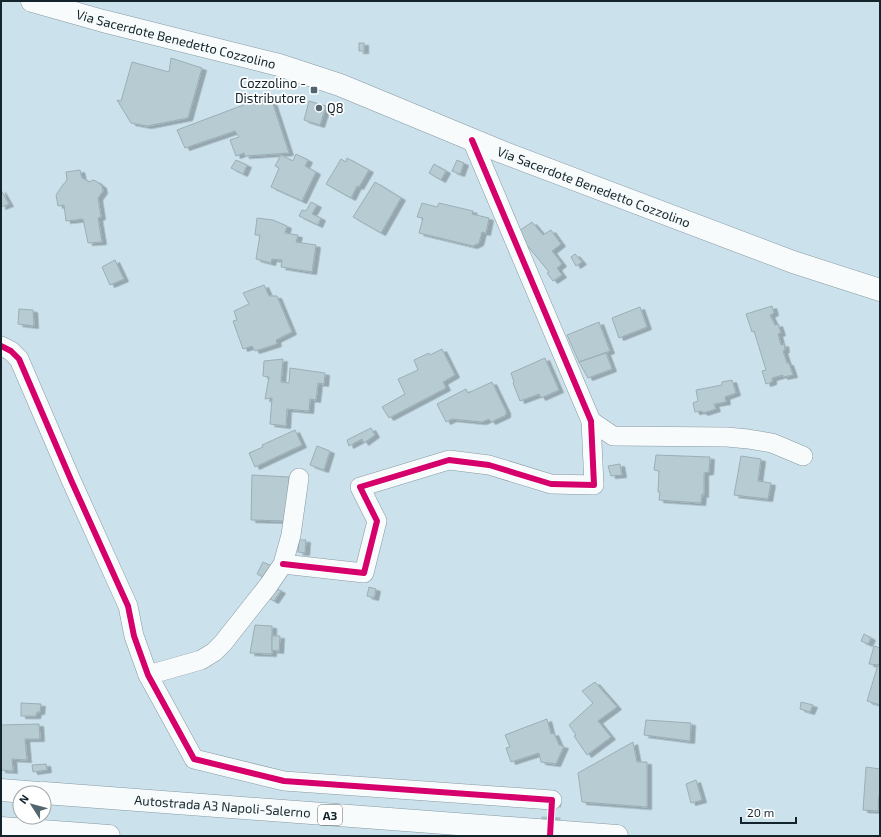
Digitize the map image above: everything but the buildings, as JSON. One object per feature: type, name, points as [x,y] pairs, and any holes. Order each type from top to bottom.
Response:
[{"type":"main road","name":"Via Sacerdote Benedetto Cozzolino","points":[[32,1],[103,21],[279,65],[340,85],[502,152],[793,262],[880,290]]},
{"type":"main road","points":[[1,790],[12,791]]},
{"type":"main road","name":"Autostrada A3 Napoli-Salerno","points":[[52,794],[617,836]]},
{"type":"main road","points":[[1,828],[109,836]]},
{"type":"street","points":[[283,564],[364,573],[377,521],[360,487],[449,460],[489,465],[551,484],[594,485],[591,421],[472,140]]},
{"type":"street","points":[[1,346],[11,351],[19,359],[71,480],[128,606],[134,636],[148,675],[194,759],[284,781],[552,800]]},
{"type":"street","points":[[591,421],[614,436],[727,437],[748,439],[772,443],[803,456]]},
{"type":"street","points":[[148,675],[201,660],[214,652],[223,643],[283,564],[291,535],[299,478]]},
{"type":"tunnel","points":[[550,836],[552,800]]},
{"type":"cycle path","points":[[283,564],[364,573],[377,521],[360,487],[449,460],[489,465],[551,484],[594,485],[591,421],[472,140]]},
{"type":"cycle path","points":[[1,346],[11,351],[19,359],[71,480],[128,606],[134,636],[148,675],[194,759],[284,781],[552,800],[550,836]]},
{"type":"place","name":"Cozzolino - Distributore","points":[[314,90]]},
{"type":"place","name":"Q8","points":[[319,108]]}]
